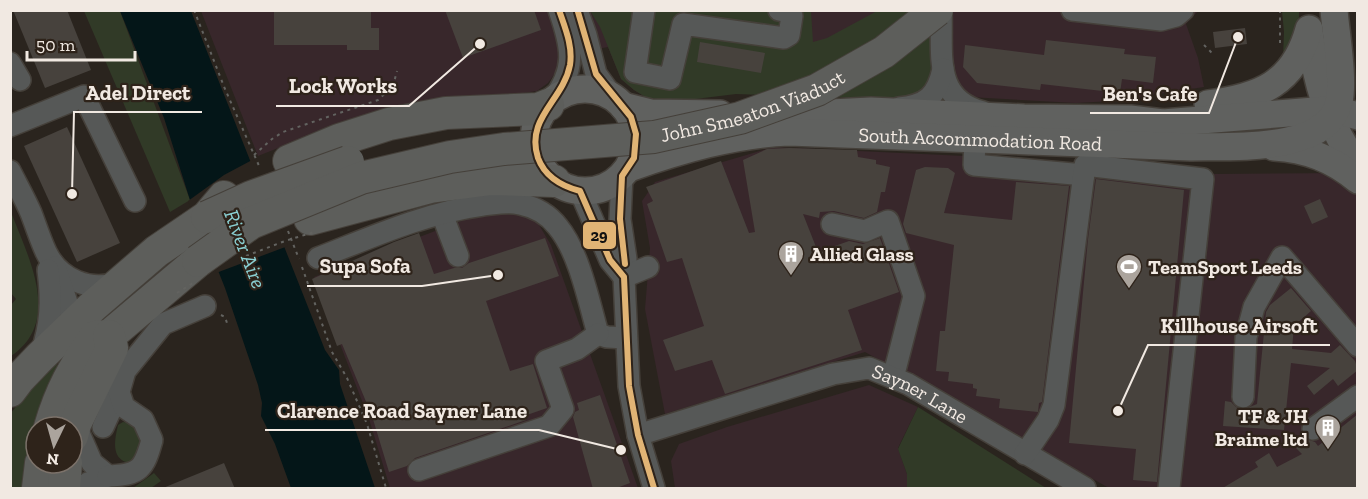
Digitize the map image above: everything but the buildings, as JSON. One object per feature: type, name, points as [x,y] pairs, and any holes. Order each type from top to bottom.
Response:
[{"type":"highway","name":"John Smeaton Viaduct","points":[[294,199],[354,160],[424,141],[510,129],[650,118],[732,100],[802,75],[878,30],[903,10]]},
{"type":"highway","name":"John Smeaton Viaduct","points":[[294,199],[425,161],[504,149],[654,137],[740,118],[818,90],[884,52],[939,10]]},
{"type":"highway","points":[[72,415],[60,395],[78,361],[95,337],[109,336],[294,199],[339,140],[389,124],[447,113],[538,109],[550,104]]},
{"type":"highway","points":[[10,391],[74,323],[119,282],[150,257],[207,218],[294,199],[491,179],[567,186]]},
{"type":"highway","points":[[81,415],[112,348],[109,336]]},
{"type":"main road","points":[[1334,10],[1340,83],[1338,114]]},
{"type":"main road","points":[[1343,10],[1358,65]]},
{"type":"main road","points":[[1308,20],[1338,114],[1358,166]]},
{"type":"main road","points":[[1130,119],[1230,101],[1263,90],[1292,68],[1303,50],[1308,20]]},
{"type":"main road","name":"South Accommodation Road","points":[[550,104],[562,95],[579,89],[598,91],[651,113],[679,114],[811,114],[871,111],[1008,118],[1130,119],[1163,123],[1338,114]]},
{"type":"main road","points":[[618,101],[631,117],[636,134],[636,147],[626,172]]},
{"type":"main road","points":[[550,104],[536,125],[534,140],[537,156],[543,169],[567,186]]},
{"type":"main road","name":"South Accommodation Road","points":[[567,186],[593,191],[609,186],[626,172],[697,147],[753,134],[820,132],[1191,147],[1258,145],[1292,140],[1315,131],[1338,114]]},
{"type":"main road","points":[[1258,145],[1292,148],[1317,155],[1342,167],[1358,180]]},
{"type":"street","points":[[550,104],[560,91],[571,62],[567,34],[558,10]]},
{"type":"street","points":[[577,10],[596,74],[618,101]]},
{"type":"street","points":[[644,10],[635,72],[670,80],[683,24],[784,38],[789,35],[792,15],[779,10]]},
{"type":"street","points":[[939,10],[947,87],[960,103],[978,111],[1008,118]]},
{"type":"street","points":[[1072,10],[1161,20],[1176,16],[1183,10]]},
{"type":"street","points":[[871,111],[905,107],[927,100],[938,88],[944,69]]},
{"type":"street","points":[[10,126],[84,96],[135,201]]},
{"type":"street","points":[[975,140],[974,165],[1084,175]]},
{"type":"street","points":[[1025,454],[1048,420],[1054,405],[1085,165],[1203,179],[1169,489]]},
{"type":"street","points":[[626,172],[620,219],[626,259],[624,278],[629,386],[638,435],[654,489]]},
{"type":"street","points":[[12,181],[30,210],[74,323],[79,341],[78,361]]},
{"type":"street","points":[[567,186],[610,260],[624,278]]},
{"type":"street","points":[[318,258],[418,219],[467,208],[519,203],[543,213],[559,228],[571,248],[584,281],[598,334]]},
{"type":"street","points":[[442,214],[458,256]]},
{"type":"street","points":[[832,224],[865,231],[888,221],[914,296],[893,378]]},
{"type":"street","points":[[1243,397],[1246,337],[1254,307],[1282,257],[1358,346]]},
{"type":"street","points":[[50,259],[67,277],[89,285],[100,287],[119,282]]},
{"type":"street","points":[[40,357],[50,319],[50,259]]},
{"type":"street","points":[[624,278],[648,267]]},
{"type":"street","points":[[81,489],[88,483],[108,476],[133,474],[146,461],[153,440],[143,420],[123,407],[120,392],[125,372],[163,324],[205,306]]},
{"type":"street","points":[[598,334],[606,337],[626,338]]},
{"type":"street","points":[[419,470],[549,426],[563,409],[546,362],[577,349],[598,334]]},
{"type":"street","name":"Sayner Lane","points":[[638,435],[833,374],[869,368],[908,384],[1085,489]]},
{"type":"street","points":[[84,419],[120,392]]},
{"type":"street","points":[[1313,429],[1358,396]]},
{"type":"street","points":[[84,442],[92,463],[108,476]]},
{"type":"path","points":[[194,10],[254,155],[294,199],[297,251],[332,351],[347,378],[367,424],[386,489]]},
{"type":"path","points":[[1204,45],[1214,55]]},
{"type":"path","points":[[254,155],[283,132],[378,100],[393,86],[397,71]]},
{"type":"path","points":[[242,258],[285,241],[294,199]]},
{"type":"shaded area","points":[[201,11],[1198,11],[1186,24],[1198,58],[1204,87],[1112,101],[1076,103],[897,93],[796,91],[647,98],[621,79],[608,47],[560,56],[556,72],[548,83],[537,91],[497,97],[452,97],[414,102],[351,119],[258,156]]},
{"type":"shaded area","points":[[773,147],[1029,159],[1215,174],[1349,173],[1358,182],[1357,488],[1109,488],[865,352],[665,414],[645,309],[650,248],[642,201],[655,182]]},
{"type":"shaded area","points":[[522,212],[536,220],[551,245],[638,488],[390,488],[369,419],[314,277],[472,217]]},
{"type":"shaded area","points":[[869,385],[918,407],[898,448],[907,474],[907,488],[675,488],[671,461],[679,444],[727,427]]},
{"type":"green space","points":[[84,11],[120,11],[190,200],[170,212]]},
{"type":"green space","points":[[590,11],[811,11],[813,42],[827,38],[877,11],[936,11],[942,81],[918,100],[736,94],[679,101],[647,98],[621,79],[600,27]]},
{"type":"green space","points":[[1282,11],[1299,11],[1297,30],[1283,58],[1284,32]]},
{"type":"green space","points":[[11,212],[32,268],[37,288],[38,307],[35,325],[27,342],[11,356],[11,305],[16,299],[11,293]]},
{"type":"green space","points":[[54,361],[60,368],[41,415],[24,415],[24,475],[29,475],[27,488],[11,488],[10,414]]},
{"type":"green space","points":[[918,407],[1046,488],[907,488],[907,474],[898,449]]},
{"type":"green space","points":[[123,422],[137,423],[144,451],[129,463],[119,457],[115,447],[118,425]]},
{"type":"green space","points":[[154,473],[161,481],[151,488],[133,488]]},
{"type":"water","name":"River Aire","points":[[120,11],[191,11],[325,350],[339,370],[340,384],[375,488],[291,488],[275,444],[261,416],[262,403],[258,385],[225,288],[190,200],[164,118]]},
{"type":"pier","points":[[254,159],[288,246],[216,273],[188,201],[224,175]]},
{"type":"transit line","name":"29","points":[[559,10],[569,44],[570,65],[566,78],[541,120],[535,144],[541,165],[549,175],[554,180],[580,191],[610,260],[624,277],[629,386],[638,435],[654,488]]},
{"type":"transit line","name":"29","points":[[578,12],[596,74],[631,117],[636,134],[634,158],[622,176],[620,219],[625,264]]},
{"type":"place","name":"Ben's Cafe","points":[[1238,37]]},
{"type":"place","name":"Lock Works","points":[[480,44]]},
{"type":"place","name":"Adel Direct","points":[[72,194]]},
{"type":"place","name":"Supa Sofa","points":[[498,275]]},
{"type":"place","name":"Allied Glass","points":[[791,277]]},
{"type":"place","name":"TeamSport Leeds","points":[[1129,290]]},
{"type":"place","name":"Killhouse Airsoft","points":[[1118,411]]},
{"type":"place","name":"Clarence Road Sayner Lane","points":[[621,450]]},
{"type":"place","name":"TF & JH Braime ltd","points":[[1328,451]]}]
